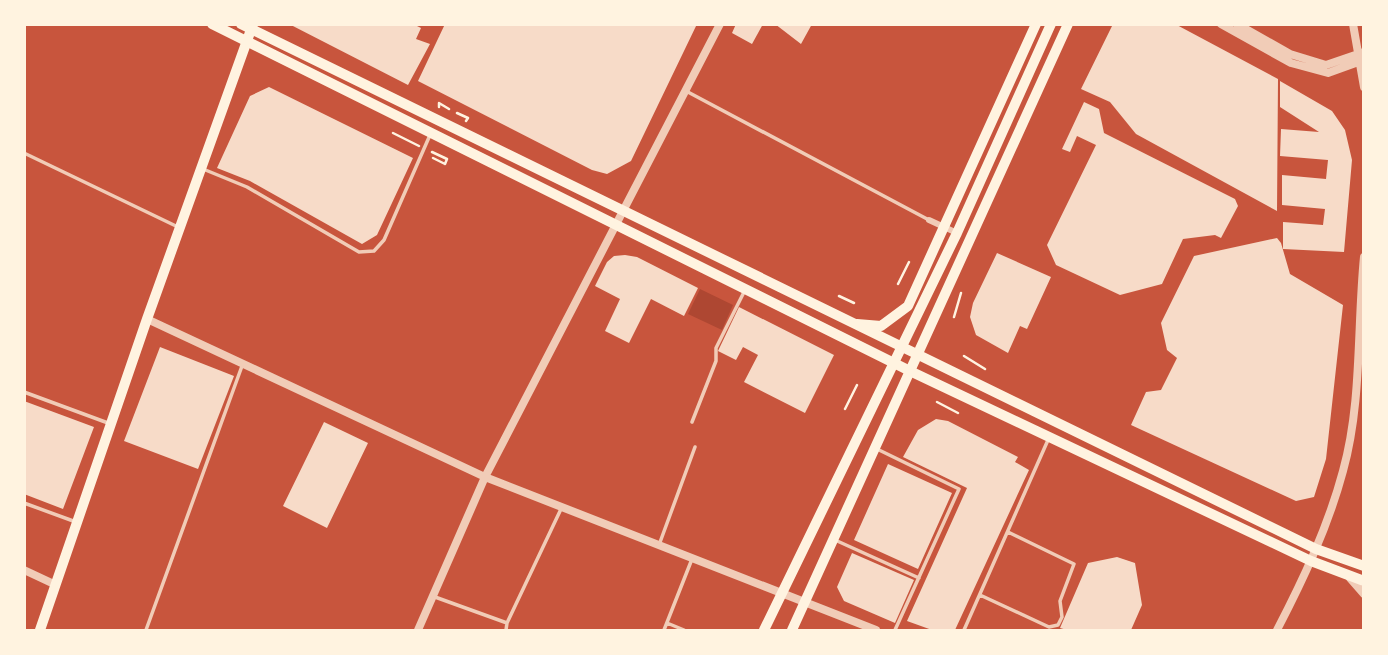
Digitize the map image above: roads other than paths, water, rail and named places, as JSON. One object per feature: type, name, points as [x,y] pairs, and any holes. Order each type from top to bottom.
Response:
[{"type":"main road","points":[[212,24],[912,372],[1311,561],[1363,581]]},
{"type":"main road","points":[[856,324],[881,326],[908,306],[1036,24]]},
{"type":"main road","points":[[764,631],[957,233],[1051,24]]},
{"type":"main road","points":[[792,631],[1068,24]]},
{"type":"main road","points":[[40,631],[246,41],[248,26],[1315,549],[1363,566]]},
{"type":"street","points":[[418,631],[485,477],[720,24]]},
{"type":"street","points":[[1221,24],[1291,63],[1328,74],[1361,57]]},
{"type":"street","points":[[1237,24],[1290,54],[1326,65],[1361,57]]},
{"type":"street","points":[[1353,24],[1361,57],[1363,87]]},
{"type":"street","points":[[929,220],[957,233]]},
{"type":"street","points":[[1277,631],[1311,561],[1344,470],[1361,349],[1363,257]]},
{"type":"street","points":[[147,319],[485,477],[876,631]]},
{"type":"street","points":[[24,570],[56,585]]},
{"type":"street","points":[[1350,578],[1363,594]]},
{"type":"lane","points":[[686,91],[929,220]]},
{"type":"lane","points":[[201,168],[247,187],[359,252],[373,251],[384,240],[431,133]]},
{"type":"lane","points":[[24,153],[179,228]]},
{"type":"lane","points":[[692,422],[716,361],[716,348],[745,290]]},
{"type":"lane","points":[[146,631],[243,364]]},
{"type":"lane","points":[[24,392],[112,425]]},
{"type":"lane","points":[[964,631],[1049,437]]},
{"type":"lane","points":[[658,547],[695,447]]},
{"type":"lane","points":[[877,449],[959,489],[895,631]]},
{"type":"lane","points":[[24,503],[78,523]]},
{"type":"lane","points":[[506,631],[561,509]]},
{"type":"lane","points":[[980,595],[1049,627],[1058,625],[1062,617],[1060,601],[1074,564],[1008,532]]},
{"type":"lane","points":[[834,540],[919,578]]},
{"type":"lane","points":[[664,631],[692,559]]},
{"type":"lane","points":[[435,597],[507,624]]},
{"type":"lane","points":[[667,623],[684,631]]}]
